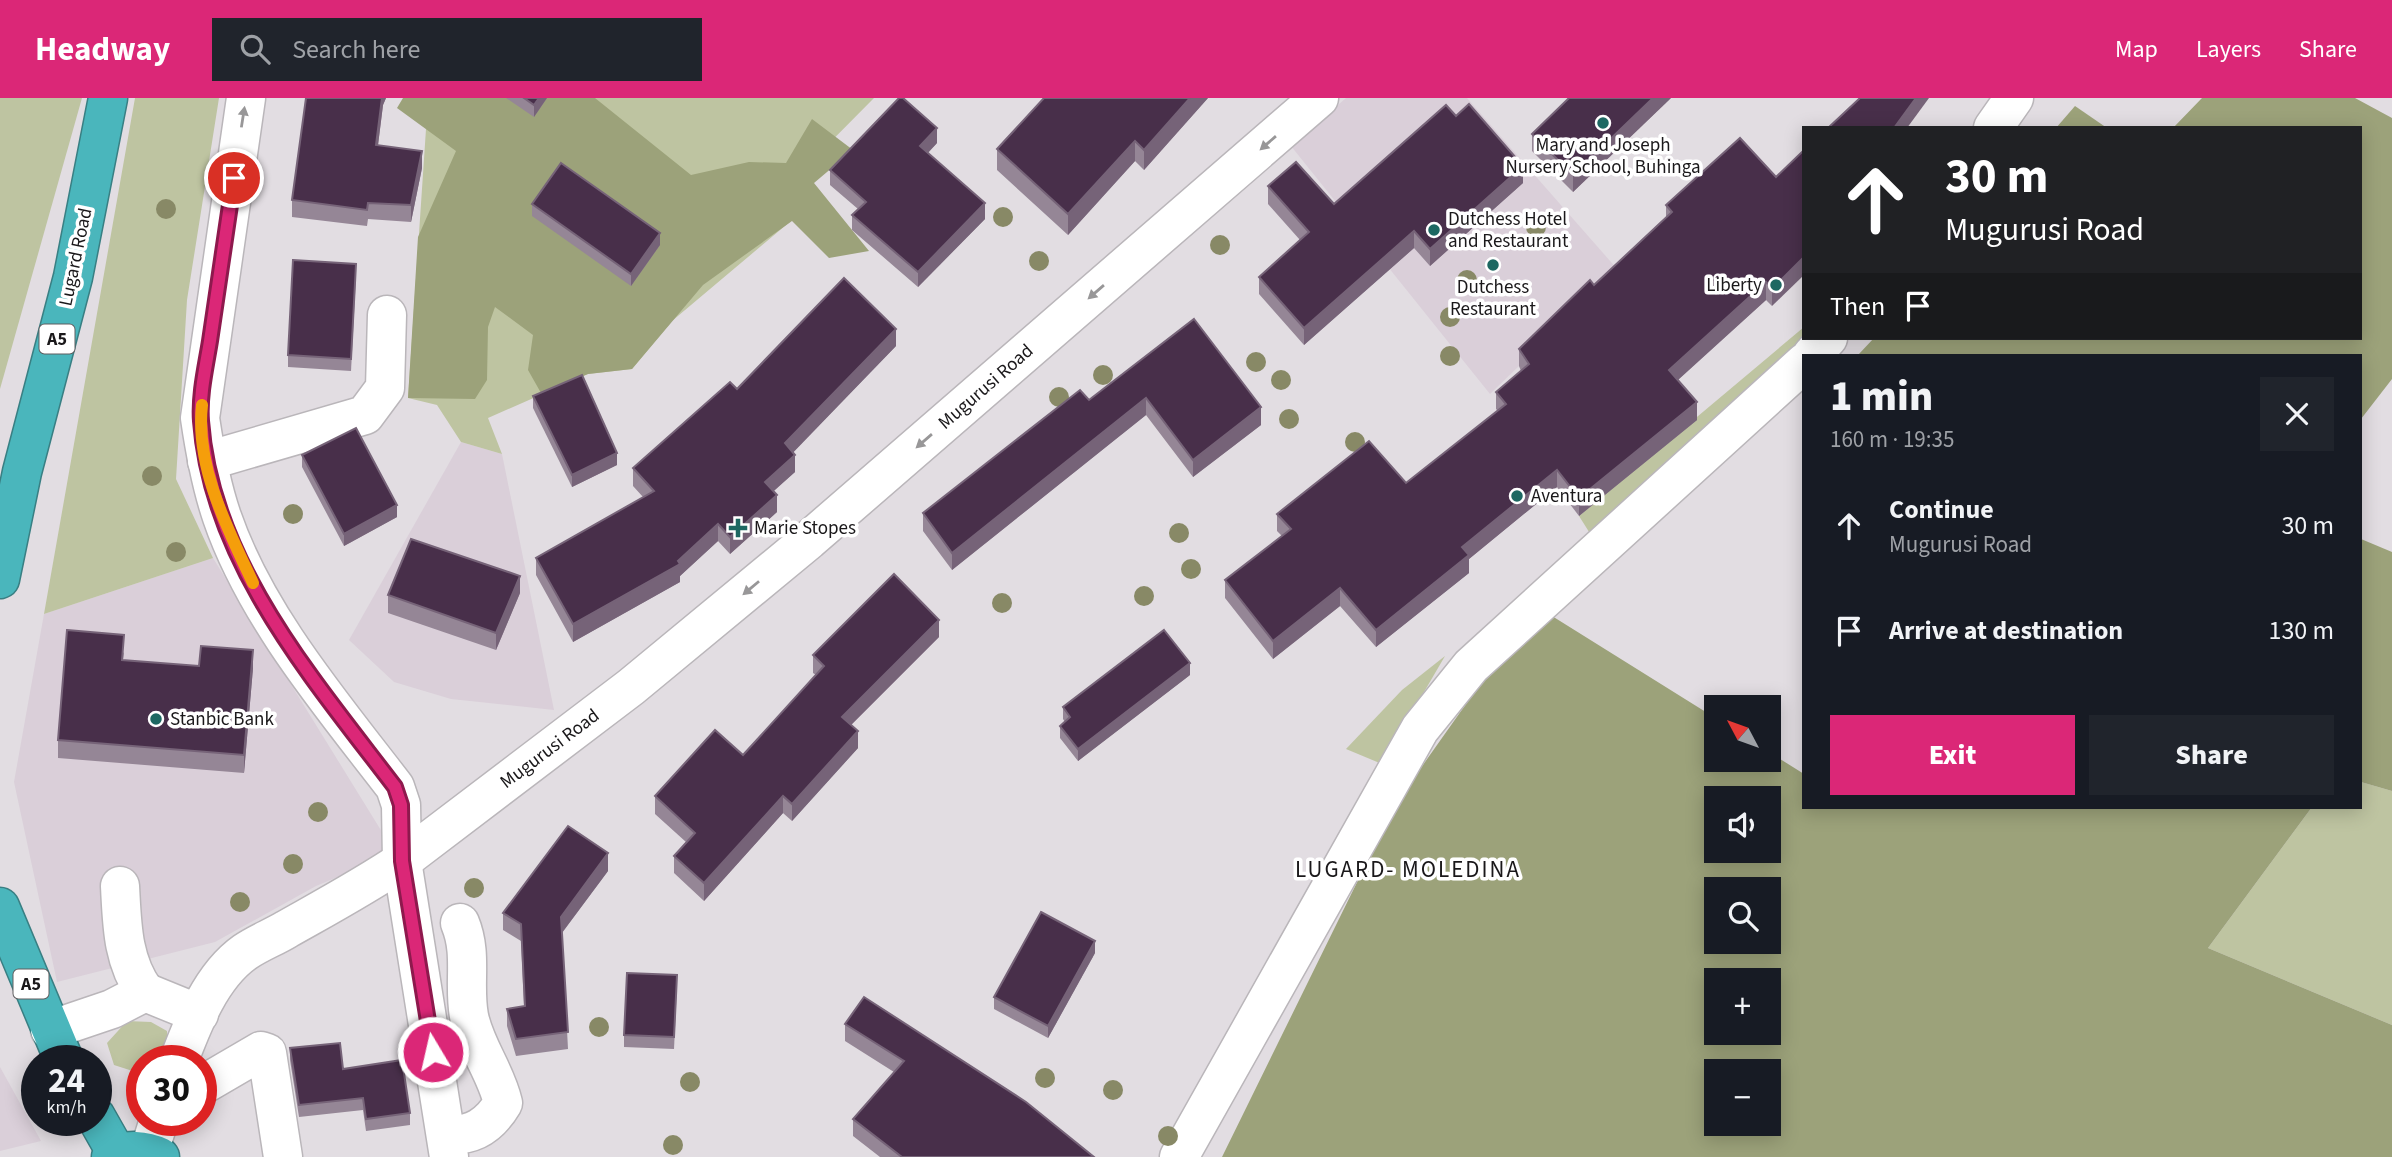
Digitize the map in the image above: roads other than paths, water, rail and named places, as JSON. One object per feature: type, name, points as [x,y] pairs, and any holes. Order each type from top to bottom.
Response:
[{"type":"highway","name":"Lugard Road","points":[[0,579],[11,479],[73,277],[108,98]]},
{"type":"highway","name":"A5","points":[[0,907],[57,1045]]},
{"type":"highway","points":[[112,1129],[139,1148]]},
{"type":"street","points":[[246,98],[200,418],[206,461],[223,519],[261,600],[306,671],[395,787],[401,805],[402,861],[447,1145],[461,1135],[483,1127],[495,1116],[503,1103],[499,1086],[473,1032],[467,1000],[469,953],[460,923]]},
{"type":"street","name":"Mugurusi Road","points":[[186,1045],[199,1014],[224,973],[244,953],[368,885],[631,687],[798,549],[1319,98]]},
{"type":"street","points":[[1994,126],[2014,98]]},
{"type":"street","points":[[206,461],[365,415],[385,388],[387,315]]},
{"type":"street","points":[[1813,354],[1826,340]]},
{"type":"street","points":[[1179,1157],[1420,729],[1471,666],[1802,365]]},
{"type":"street","points":[[120,886],[127,955],[134,977],[145,992],[199,1014]]},
{"type":"street","points":[[57,1045],[112,1009],[145,992]]},
{"type":"street","points":[[217,1077],[261,1051],[267,1053],[283,1157]]},
{"type":"place","name":"Mary and Joseph Nursery School, Buhinga","points":[[1603,123]]},
{"type":"place","name":"Dutchess Hotel and Restaurant","points":[[1434,230]]},
{"type":"place","name":"Dutchess Restaurant","points":[[1493,265]]},
{"type":"place","name":"Liberty","points":[[1776,285]]},
{"type":"place","name":"Aventura","points":[[1517,496]]},
{"type":"place","name":"Marie Stopes","points":[[738,528]]},
{"type":"place","name":"Stanbic Bank","points":[[156,719]]},
{"type":"district","name":"LUGARD- MOLEDINA","points":[[1408,869]]}]
